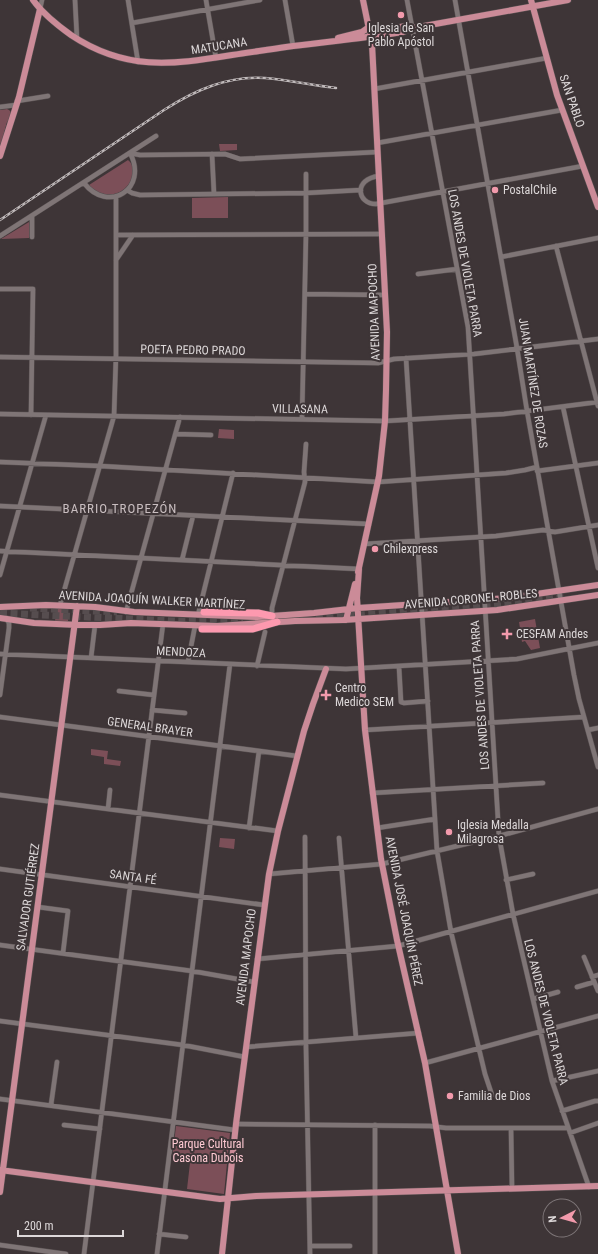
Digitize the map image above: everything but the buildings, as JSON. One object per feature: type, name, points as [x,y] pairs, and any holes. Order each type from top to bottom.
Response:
[{"type":"highway","points":[[201,614],[252,612],[272,616]]},
{"type":"highway","points":[[199,628],[253,629],[265,627],[277,622]]},
{"type":"main road","name":"MATUCANA","points":[[33,0],[51,20],[77,39],[98,50],[138,62],[162,64],[179,63],[293,46],[406,32],[413,28],[458,20],[532,3],[568,0]]},
{"type":"main road","name":"AVENIDA MAPOCHO","points":[[346,620],[350,609],[378,482],[385,421],[385,295],[378,152],[371,37],[363,0]]},
{"type":"main road","name":"SAN PABLO","points":[[532,3],[562,110],[598,207]]},
{"type":"main road","points":[[0,156],[17,103],[40,9]]},
{"type":"main road","name":"MATUCANA","points":[[369,27],[377,31],[406,26],[413,28]]},
{"type":"main road","points":[[327,42],[342,36],[362,32],[369,27]]},
{"type":"main road","name":"AVENIDA JOSÉ JOAQUÍN PÉREZ","points":[[359,568],[357,592],[365,730],[382,864],[398,946],[425,1063],[458,1254]]},
{"type":"main road","name":"AVENIDA CORONEL ROBLES","points":[[350,609],[517,597],[598,584]]},
{"type":"main road","name":"AVENIDA CORONEL ROBLES","points":[[346,620],[485,611],[598,596]]},
{"type":"main road","name":"AVENIDA JOAQUÍN WALKER MARTÍNEZ","points":[[0,607],[29,604],[60,605],[100,607],[126,612],[201,614]]},
{"type":"main road","name":"SALVADOR GUTIÉRREZ","points":[[0,1192],[1,1170],[12,1100],[77,606]]},
{"type":"main road","points":[[272,616],[350,609]]},
{"type":"main road","name":"AVENIDA JOAQUÍN WALKER MARTÍNEZ","points":[[3,618],[34,623],[75,625],[131,623],[163,624],[199,628]]},
{"type":"main road","points":[[360,628],[368,618]]},
{"type":"main road","points":[[277,622],[346,620]]},
{"type":"main road","name":"AVENIDA MAPOCHO","points":[[222,1254],[236,1127],[269,874],[297,756],[312,704],[326,669]]},
{"type":"main road","points":[[1,1170],[217,1199],[309,1194],[598,1186]]},
{"type":"street","points":[[75,0],[77,39]]},
{"type":"street","points":[[128,0],[138,62]]},
{"type":"street","points":[[206,0],[216,58]]},
{"type":"street","points":[[132,23],[260,0]]},
{"type":"street","points":[[284,0],[293,46]]},
{"type":"street","name":"LOS ANDES DE VIOLETA PARRA","points":[[408,0],[468,327],[499,836],[512,914],[552,1081],[589,1187]]},
{"type":"street","name":"JUAN MARTÍNEZ DE ROZAS","points":[[455,0],[559,591],[577,687],[598,767]]},
{"type":"street","points":[[40,9],[42,1]]},
{"type":"street","points":[[374,89],[547,58]]},
{"type":"street","points":[[0,107],[48,96]]},
{"type":"street","points":[[377,143],[562,110]]},
{"type":"street","points":[[0,236],[156,136]]},
{"type":"street","points":[[0,148],[5,142]]},
{"type":"street","points":[[130,153],[140,155],[225,154],[240,159],[378,152]]},
{"type":"street","points":[[84,183],[96,194],[106,197],[116,196],[128,190],[136,172],[135,164],[130,153]]},
{"type":"street","points":[[212,154],[214,194]]},
{"type":"street","points":[[379,176],[369,178],[362,184],[361,190],[363,197],[367,202],[373,204],[583,166]]},
{"type":"street","points":[[302,419],[306,174]]},
{"type":"street","points":[[128,190],[136,194],[306,193],[361,190]]},
{"type":"street","points":[[60,605],[114,416],[116,358],[116,196]]},
{"type":"street","points":[[32,216],[32,237]]},
{"type":"street","points":[[116,235],[382,234]]},
{"type":"street","points":[[116,261],[133,235]]},
{"type":"street","points":[[501,256],[598,238]]},
{"type":"street","points":[[556,246],[598,404]]},
{"type":"street","points":[[418,274],[457,269]]},
{"type":"street","points":[[0,289],[33,289],[30,415]]},
{"type":"street","points":[[305,294],[385,295]]},
{"type":"street","name":"POETA PEDRO PRADO","points":[[0,357],[378,363],[406,358],[469,354],[598,339]]},
{"type":"street","points":[[406,358],[437,851],[451,932],[479,1049],[492,1095]]},
{"type":"street","name":"VILLASANA","points":[[0,414],[385,421],[473,416],[598,404]]},
{"type":"street","points":[[562,407],[598,568]]},
{"type":"street","points":[[0,575],[46,415]]},
{"type":"street","points":[[126,612],[180,417]]},
{"type":"street","points":[[176,434],[211,435]]},
{"type":"street","points":[[272,616],[272,608],[305,482],[304,472],[306,444]]},
{"type":"street","points":[[0,462],[233,473],[378,482],[514,472],[598,463]]},
{"type":"street","points":[[201,614],[233,473]]},
{"type":"street","points":[[0,506],[369,524]]},
{"type":"street","points":[[182,560],[193,516]]},
{"type":"street","points":[[364,544],[480,537],[543,530],[558,531],[598,525]]},
{"type":"street","points":[[0,552],[359,568]]},
{"type":"street","points":[[0,695],[3,654],[9,625],[3,618]]},
{"type":"street","points":[[84,1254],[163,624]]},
{"type":"street","points":[[91,658],[95,625]]},
{"type":"street","points":[[188,662],[199,628]]},
{"type":"street","points":[[257,666],[265,632]]},
{"type":"street","name":"MENDOZA","points":[[3,654],[326,669],[362,669],[528,658],[598,643]]},
{"type":"street","points":[[157,1254],[230,664]]},
{"type":"street","points":[[399,666],[401,702],[428,702]]},
{"type":"street","points":[[119,691],[154,695]]},
{"type":"street","points":[[152,710],[185,713]]},
{"type":"street","name":"GENERAL BRAYER","points":[[0,717],[297,756]]},
{"type":"street","points":[[365,730],[584,717]]},
{"type":"street","points":[[588,730],[598,728]]},
{"type":"street","points":[[249,828],[259,751]]},
{"type":"street","points":[[372,792],[543,783]]},
{"type":"street","points":[[108,809],[110,790]]},
{"type":"street","points":[[0,795],[278,831]]},
{"type":"street","points":[[269,874],[382,864],[499,836],[598,809]]},
{"type":"street","points":[[377,828],[435,819]]},
{"type":"street","points":[[305,837],[306,1042],[310,1254]]},
{"type":"street","points":[[339,838],[356,1038]]},
{"type":"street","name":"SANTA FÉ","points":[[0,869],[264,905]]},
{"type":"street","points":[[506,880],[533,874]]},
{"type":"street","points":[[257,958],[398,946],[598,891]]},
{"type":"street","points":[[38,907],[68,911],[63,953]]},
{"type":"street","points":[[0,945],[192,971],[254,982]]},
{"type":"street","points":[[584,957],[598,991]]},
{"type":"street","points":[[577,987],[593,980],[598,975]]},
{"type":"street","points":[[533,999],[558,992]]},
{"type":"street","points":[[425,1063],[598,1016]]},
{"type":"street","points":[[0,1021],[183,1045],[245,1057]]},
{"type":"street","points":[[246,1047],[419,1033]]},
{"type":"street","points":[[51,1106],[56,1062]]},
{"type":"street","points":[[552,1081],[598,1071]]},
{"type":"street","points":[[0,1099],[173,1122],[236,1127],[308,1125],[430,1126],[444,1128],[569,1130],[598,1123]]},
{"type":"street","points":[[562,1111],[598,1101]]},
{"type":"street","points":[[64,1125],[100,1129]]},
{"type":"street","points":[[375,1126],[375,1254]]},
{"type":"street","points":[[511,1128],[512,1188]]},
{"type":"street","points":[[159,1234],[186,1237]]},
{"type":"street","points":[[0,1245],[66,1254]]},
{"type":"street","points":[[310,1246],[350,1246]]},
{"type":"green space","points":[[7,109],[11,112],[11,117],[10,121],[7,122],[4,133],[5,136],[0,145],[0,110]]},
{"type":"green space","points":[[219,144],[237,144],[237,150],[220,151]]},
{"type":"green space","points":[[128,160],[132,165],[132,177],[130,183],[119,192],[112,194],[95,192],[89,185]]},
{"type":"green space","points":[[228,197],[228,218],[192,218],[192,198]]},
{"type":"green space","points":[[29,222],[29,238],[1,239]]},
{"type":"green space","points":[[219,429],[234,430],[234,439],[218,438]]},
{"type":"green space","points":[[56,607],[64,607],[64,618],[68,618],[68,622],[55,622]]},
{"type":"green space","points":[[535,619],[540,648],[531,650],[525,641],[522,642],[519,622]]},
{"type":"green space","points":[[91,749],[108,751],[107,759],[121,761],[120,766],[104,764],[104,757],[91,755]]},
{"type":"green space","points":[[220,838],[235,839],[234,849],[219,847]]},
{"type":"green space","name":"Parque Cultural Casona Dubois","points":[[176,1126],[230,1133],[224,1194],[187,1189],[190,1163],[172,1160]]},
{"type":"tunnel","points":[[316,618],[491,606],[566,597]]},
{"type":"tunnel","points":[[30,608],[117,612]]},
{"type":"tunnel","points":[[0,613],[176,621],[243,622]]},
{"type":"railway","points":[[0,220],[164,110],[188,96],[212,86],[238,79],[265,78],[336,88]]},
{"type":"place","name":"Iglesia de San Pablo Apóstol","points":[[401,15]]},
{"type":"place","name":"PostalChile","points":[[495,190]]},
{"type":"place","name":"Chilexpress","points":[[375,549]]},
{"type":"place","name":"CESFAM Andes","points":[[507,634]]},
{"type":"place","name":"Centro Medico SEM","points":[[326,695]]},
{"type":"place","name":"Iglesia Medalla Milagrosa","points":[[449,832]]},
{"type":"place","name":"Familia de Dios","points":[[450,1096]]},
{"type":"district","name":"BARRIO TROPEZÓN","points":[[120,508]]}]
